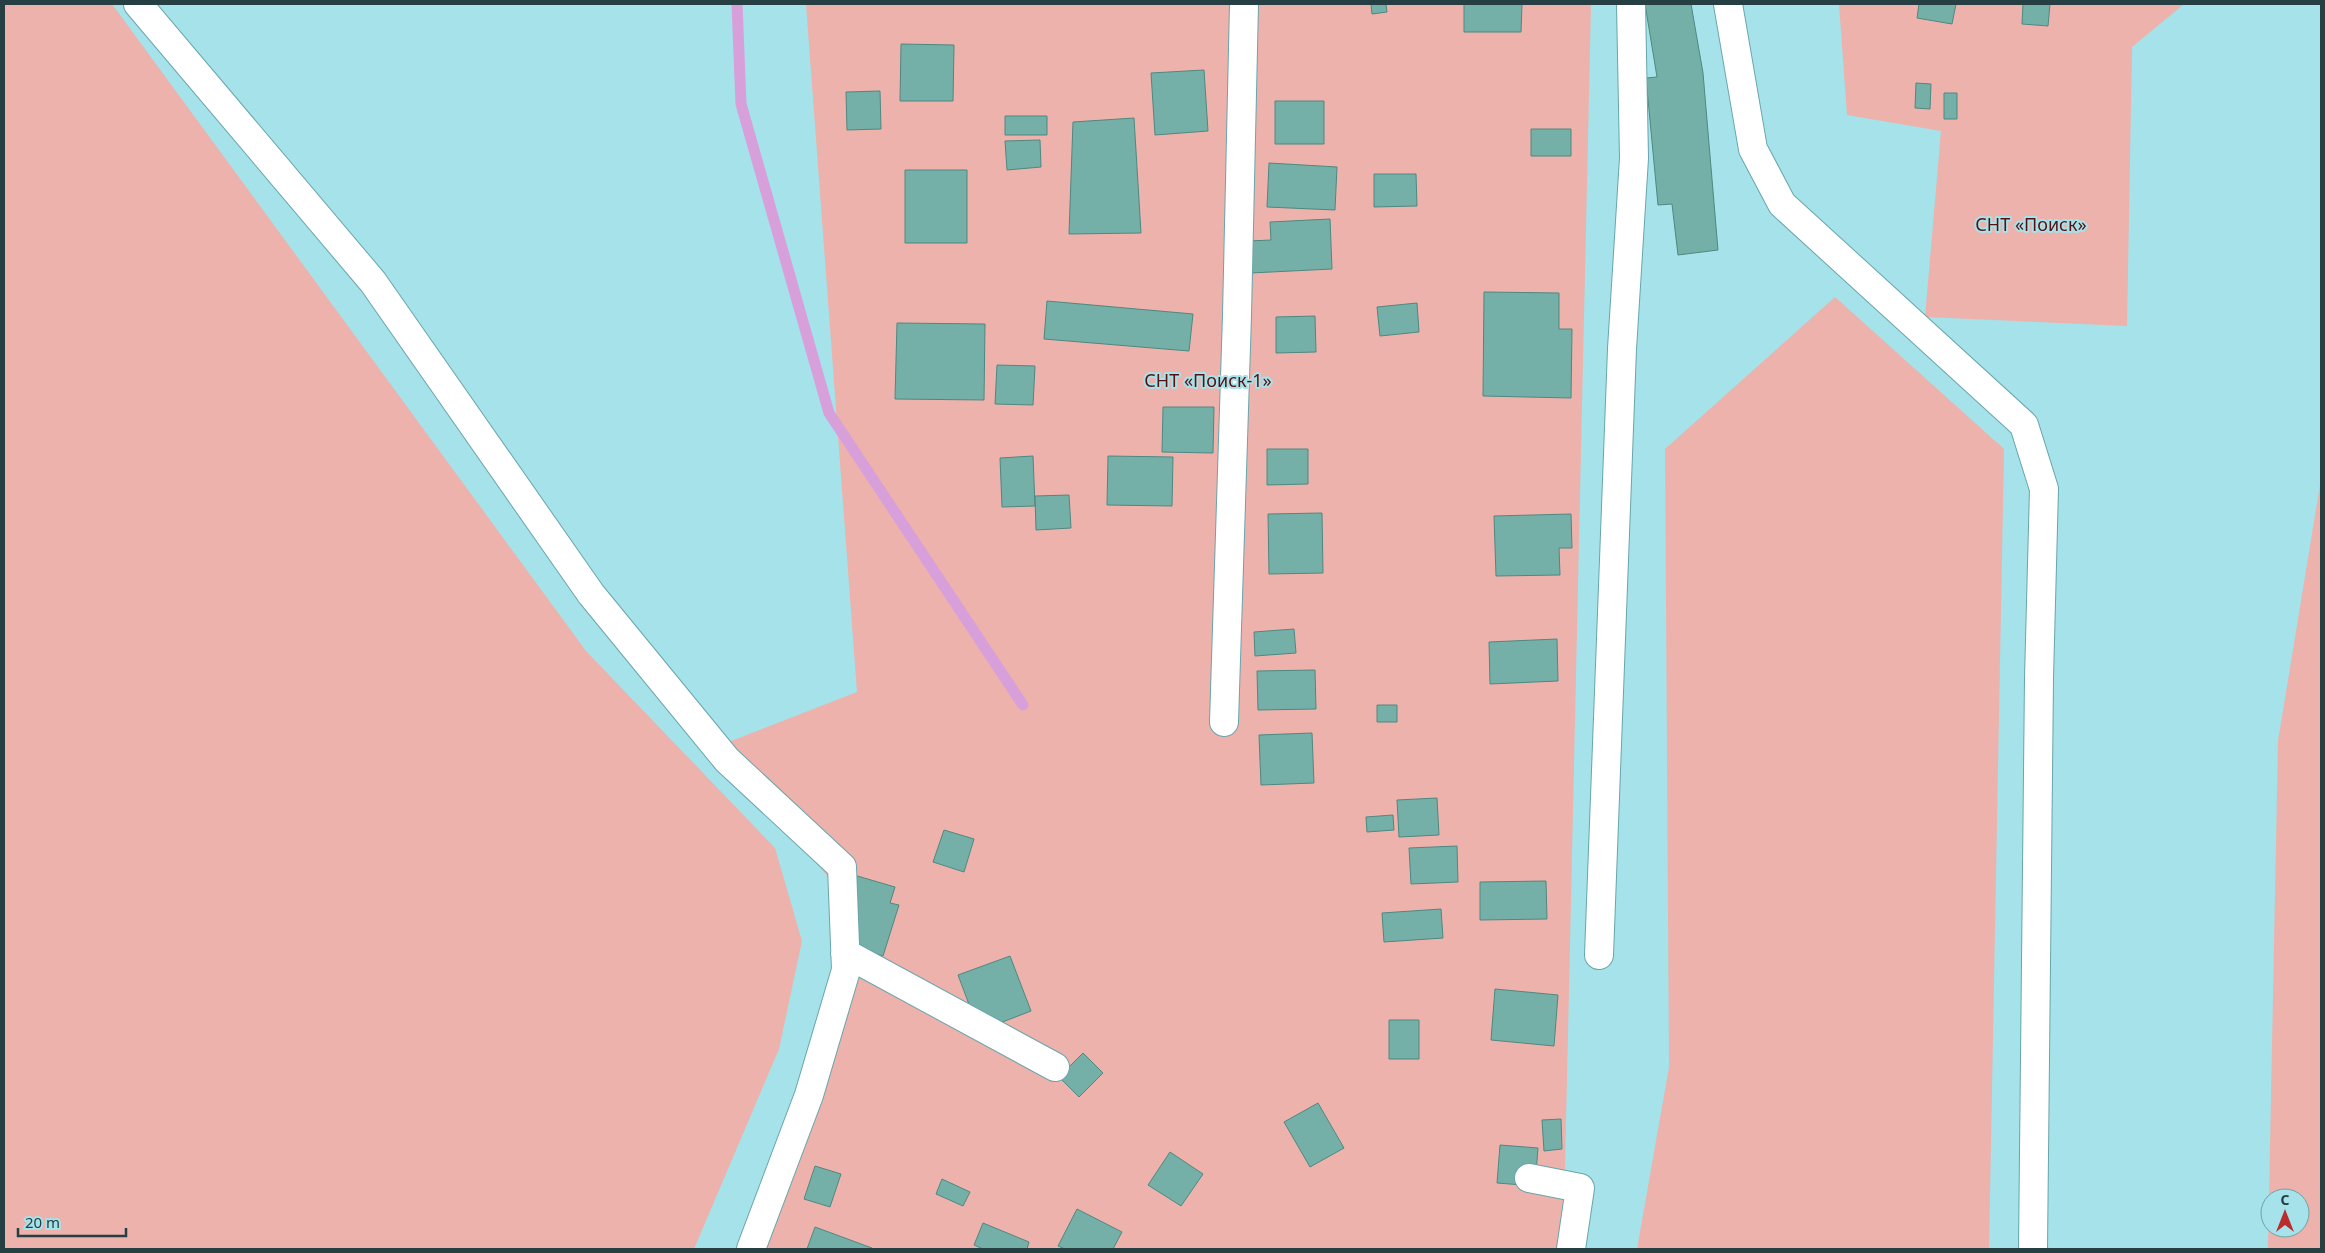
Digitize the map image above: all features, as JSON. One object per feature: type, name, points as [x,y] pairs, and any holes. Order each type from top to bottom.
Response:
[{"type":"street","points":[[138,4],[373,282],[592,594],[727,760],[842,868],[846,970],[808,1095],[751,1249]]},
{"type":"street","points":[[1224,722],[1237,325],[1244,4]]},
{"type":"street","points":[[1599,955],[1622,349],[1634,158],[1630,4]]},
{"type":"street","points":[[1728,4],[1753,149],[1782,204],[2024,425],[2044,489],[2039,678],[2033,1249]]},
{"type":"street","points":[[845,953],[1055,1067]]},
{"type":"street","points":[[1528,1178],[1580,1188],[1572,1249]]},
{"type":"green space","points":[[4,4],[112,4],[586,651],[775,848],[802,941],[779,1049],[694,1249],[4,1249]]},
{"type":"green space","name":"СНТ «Поиск-1»","points":[[806,4],[1591,4],[1564,1212],[1557,1249],[761,1249],[836,976],[829,878],[716,747],[857,692]]},
{"type":"green space","name":"СНТ «Поиск»","points":[[1839,4],[2184,4],[2132,47],[2127,326],[1925,317],[1941,131],[1847,115]]},
{"type":"green space","points":[[1835,297],[2004,449],[1989,1249],[1637,1249],[1669,1067],[1665,449]]},
{"type":"green space","points":[[2321,479],[2321,1249],[2268,1249],[2268,1238],[2310,1238],[2310,1188],[2269,1188],[2278,741]]},
{"type":"building","points":[[1371,4],[1386,4],[1387,12],[1372,14]]},
{"type":"building","points":[[1464,4],[1522,4],[1521,32],[1464,32]]},
{"type":"building","points":[[1645,4],[1691,4],[1703,73],[1718,250],[1678,255],[1672,204],[1658,205],[1646,78],[1657,77]]},
{"type":"building","points":[[1919,4],[1956,4],[1952,24],[1917,18]]},
{"type":"building","points":[[2023,4],[2050,4],[2048,26],[2022,24]]},
{"type":"building","points":[[901,44],[954,45],[953,101],[900,101]]},
{"type":"building","points":[[1204,70],[1208,131],[1155,135],[1151,73]]},
{"type":"building","points":[[1916,83],[1931,84],[1930,109],[1915,108]]},
{"type":"building","points":[[880,91],[881,129],[847,130],[846,92]]},
{"type":"building","points":[[1944,93],[1957,93],[1957,119],[1944,119]]},
{"type":"building","points":[[1275,101],[1324,101],[1324,144],[1275,144]]},
{"type":"building","points":[[1005,116],[1047,116],[1047,135],[1005,135]]},
{"type":"building","points":[[1134,118],[1141,233],[1069,234],[1073,122]]},
{"type":"building","points":[[1531,129],[1571,129],[1571,156],[1531,156]]},
{"type":"building","points":[[1040,140],[1041,167],[1007,170],[1005,141]]},
{"type":"building","points":[[1269,163],[1337,167],[1335,210],[1267,207]]},
{"type":"building","points":[[905,170],[967,170],[967,243],[905,243]]},
{"type":"building","points":[[1374,174],[1416,174],[1417,206],[1374,207]]},
{"type":"building","points":[[1330,219],[1332,269],[1251,273],[1249,241],[1271,240],[1270,222]]},
{"type":"building","points":[[1484,292],[1559,293],[1559,329],[1572,329],[1571,398],[1483,396]]},
{"type":"building","points":[[1047,301],[1193,314],[1189,351],[1044,339]]},
{"type":"building","points":[[1417,303],[1419,332],[1380,336],[1377,307]]},
{"type":"building","points":[[1315,316],[1316,352],[1276,353],[1276,317]]},
{"type":"building","points":[[897,323],[985,324],[984,400],[895,399]]},
{"type":"building","points":[[997,365],[1035,366],[1033,405],[995,404]]},
{"type":"building","points":[[1163,407],[1214,407],[1213,453],[1162,452]]},
{"type":"building","points":[[1267,449],[1308,449],[1308,484],[1267,485]]},
{"type":"building","points":[[1033,456],[1035,506],[1002,507],[1000,458]]},
{"type":"building","points":[[1108,456],[1173,457],[1172,506],[1107,505]]},
{"type":"building","points":[[1069,495],[1071,528],[1036,530],[1035,496]]},
{"type":"building","points":[[1322,513],[1323,573],[1269,574],[1268,514]]},
{"type":"building","points":[[1571,514],[1572,548],[1559,548],[1560,575],[1496,576],[1494,516]]},
{"type":"building","points":[[1294,629],[1296,653],[1255,656],[1254,632]]},
{"type":"building","points":[[1557,639],[1558,681],[1490,684],[1489,642]]},
{"type":"building","points":[[1315,670],[1316,709],[1258,710],[1257,671]]},
{"type":"building","points":[[1377,705],[1397,705],[1397,722],[1377,722]]},
{"type":"building","points":[[1312,733],[1314,783],[1261,785],[1259,735]]},
{"type":"building","points":[[1437,798],[1439,835],[1399,837],[1397,800]]},
{"type":"building","points":[[1393,815],[1394,830],[1367,832],[1366,817]]},
{"type":"building","points":[[944,830],[974,839],[964,872],[933,862]]},
{"type":"building","points":[[1457,846],[1458,882],[1411,884],[1409,848]]},
{"type":"building","points":[[854,875],[895,887],[890,903],[899,905],[883,956],[834,941]]},
{"type":"building","points":[[1546,881],[1547,919],[1480,920],[1480,882]]},
{"type":"building","points":[[1441,909],[1443,938],[1384,942],[1382,913]]},
{"type":"building","points":[[1010,956],[1031,1011],[979,1031],[958,975]]},
{"type":"building","points":[[1495,989],[1558,995],[1554,1046],[1491,1040]]},
{"type":"building","points":[[1389,1020],[1419,1020],[1419,1059],[1389,1059]]},
{"type":"building","points":[[1083,1053],[1103,1073],[1079,1097],[1059,1077]]},
{"type":"building","points":[[1318,1103],[1344,1148],[1310,1167],[1284,1122]]},
{"type":"building","points":[[1561,1119],[1562,1149],[1544,1151],[1542,1120]]},
{"type":"building","points":[[1500,1145],[1538,1148],[1535,1186],[1497,1183]]},
{"type":"building","points":[[1170,1152],[1203,1174],[1181,1206],[1148,1185]]},
{"type":"building","points":[[815,1166],[841,1174],[830,1207],[804,1199]]},
{"type":"building","points":[[942,1179],[970,1192],[963,1206],[936,1194]]},
{"type":"building","points":[[1077,1209],[1122,1232],[1113,1249],[1065,1249],[1058,1246]]},
{"type":"building","points":[[983,1223],[1029,1242],[1027,1249],[983,1249],[974,1245]]},
{"type":"building","points":[[815,1227],[872,1248],[872,1249],[807,1249]]},
{"type":"waterway","points":[[737,4],[741,104],[829,413],[1023,705]]}]
